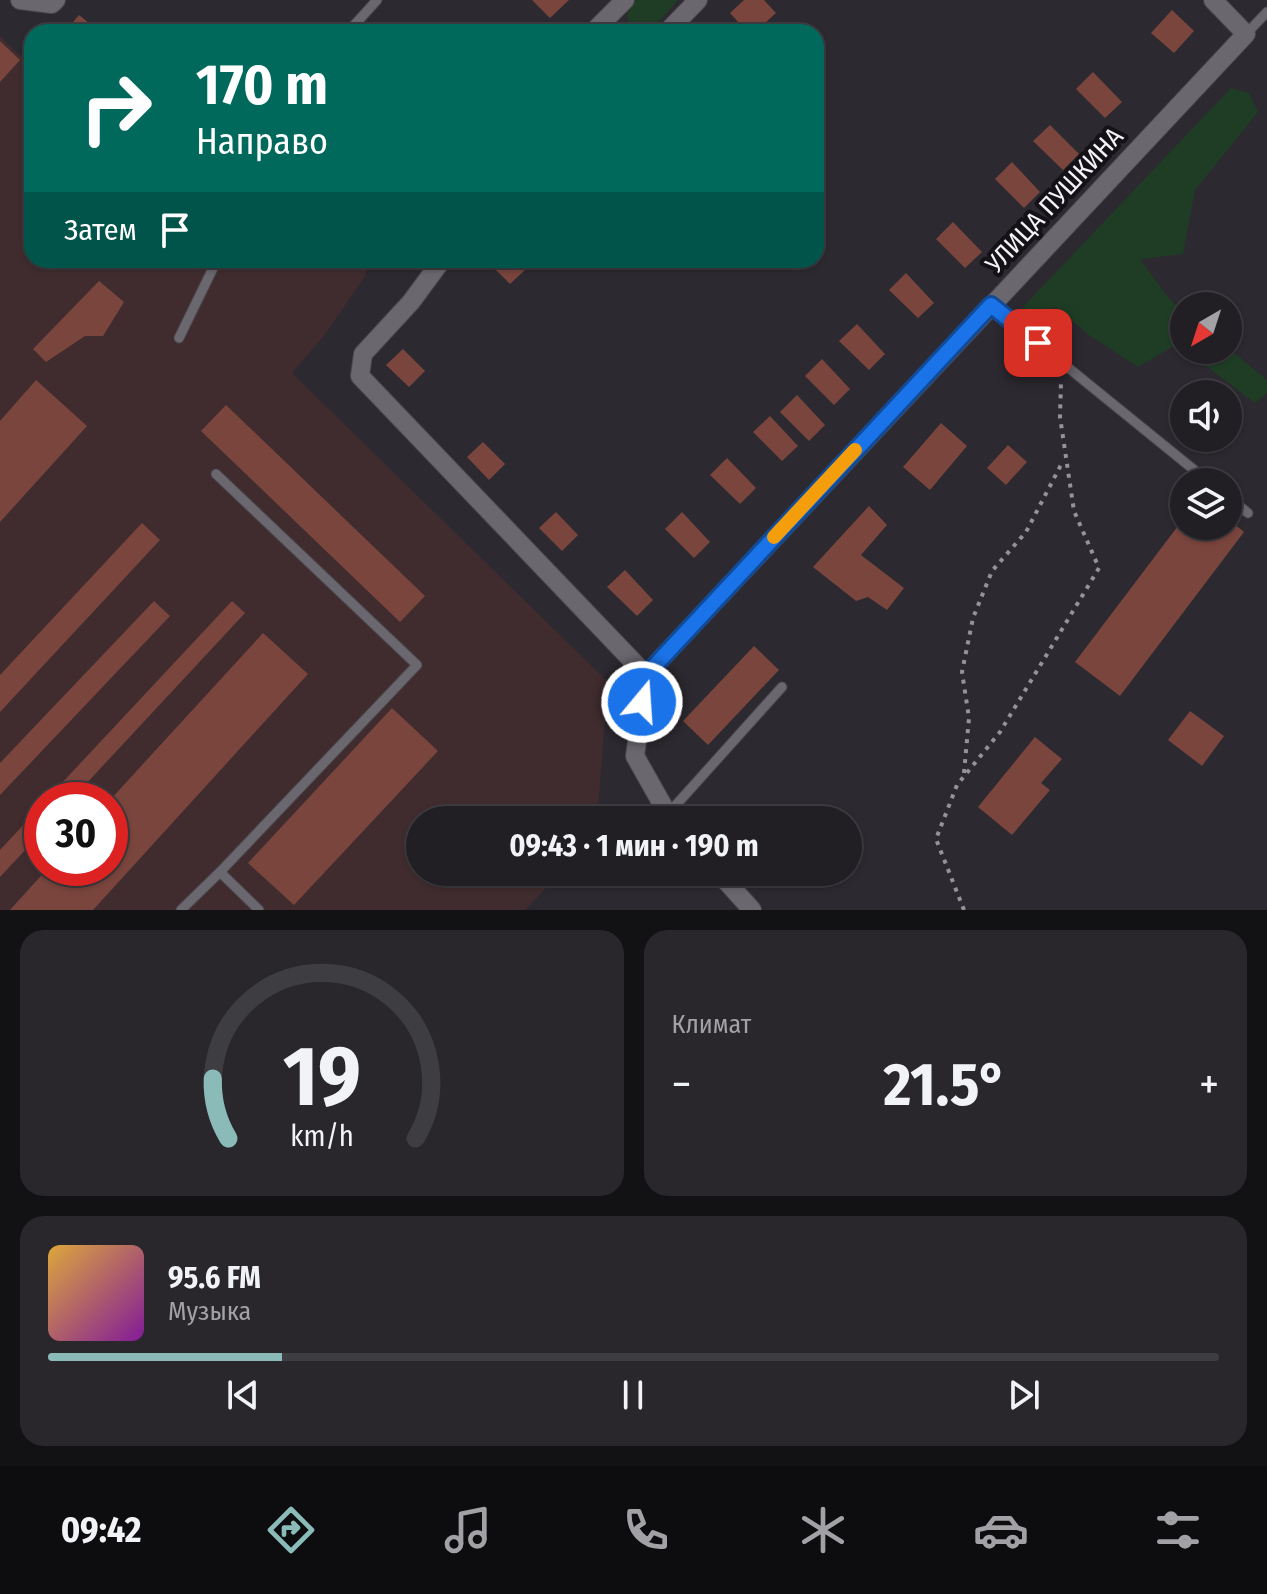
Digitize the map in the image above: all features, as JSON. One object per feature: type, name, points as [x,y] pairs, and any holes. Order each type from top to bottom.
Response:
[{"type":"street","points":[[20,0],[52,4],[56,0]]},
{"type":"street","points":[[601,24],[625,0]]},
{"type":"street","points":[[675,24],[698,0]]},
{"type":"street","points":[[1213,0],[1246,34]]},
{"type":"street","name":"УЛИЦА ПУШКИНА","points":[[646,675],[1246,34]]},
{"type":"street","points":[[436,268],[411,302],[363,354],[360,376],[646,675],[635,756],[662,806]]},
{"type":"street","points":[[731,886],[752,910]]},
{"type":"lane","points":[[355,24],[377,0]]},
{"type":"lane","name":"УЛИЦА ПУШКИНА","points":[[1246,34],[1267,12]]},
{"type":"lane","points":[[179,338],[213,268]]},
{"type":"lane","points":[[991,305],[1192,468]]},
{"type":"lane","points":[[181,910],[417,665],[216,474]]},
{"type":"lane","points":[[1242,508],[1248,513]]},
{"type":"lane","points":[[679,806],[782,687]]},
{"type":"lane","points":[[220,872],[259,910]]},
{"type":"path","points":[[964,910],[936,839],[957,785],[1000,732],[1099,568],[1074,511],[1064,459],[1060,417],[1061,362]]},
{"type":"path","points":[[964,775],[969,718],[962,672],[973,618],[992,571],[1026,532],[1064,459]]},
{"type":"shaded area","points":[[0,36],[24,59],[24,268],[366,268],[366,275],[323,337],[292,373],[608,682],[598,806],[406,806],[406,886],[548,886],[525,910],[0,910]]},
{"type":"green space","points":[[636,0],[678,0],[656,24],[629,24],[627,14]]},
{"type":"green space","points":[[1231,88],[1249,93],[1258,112],[1195,190],[1183,254],[1140,259],[1170,300],[1170,348],[1138,367],[1089,335],[1056,307],[1035,314],[1023,307]]},
{"type":"green space","points":[[1242,359],[1267,380],[1267,393],[1255,403],[1242,393],[1242,380],[1225,380],[1203,364],[1242,364]]},
{"type":"building","points":[[532,0],[569,0],[550,18]]},
{"type":"building","points":[[744,0],[764,0],[776,13],[764,24],[740,24],[730,13]]},
{"type":"building","points":[[1172,10],[1194,31],[1174,53],[1151,33]]},
{"type":"building","points":[[79,15],[90,24],[71,24]]},
{"type":"building","points":[[0,41],[20,60],[0,82]]},
{"type":"building","points":[[1093,72],[1122,102],[1105,118],[1076,89]]},
{"type":"building","points":[[1050,125],[1079,154],[1063,170],[1033,141]]},
{"type":"building","points":[[1012,162],[1040,192],[1024,208],[995,179]]},
{"type":"building","points":[[953,222],[982,252],[965,268],[936,239]]},
{"type":"building","points":[[494,268],[526,269],[510,284]]},
{"type":"building","points":[[906,273],[934,303],[918,318],[889,290]]},
{"type":"building","points":[[99,281],[124,302],[103,336],[85,336],[46,362],[33,349]]},
{"type":"building","points":[[857,324],[885,354],[869,370],[839,341]]},
{"type":"building","points":[[403,349],[425,371],[409,387],[386,365]]},
{"type":"building","points":[[822,359],[850,389],[834,405],[805,376]]},
{"type":"building","points":[[36,380],[87,426],[0,522],[0,421]]},
{"type":"building","points":[[797,395],[825,425],[809,441],[780,412]]},
{"type":"building","points":[[226,405],[425,596],[400,622],[201,431]]},
{"type":"building","points":[[770,416],[798,446],[782,461],[753,432]]},
{"type":"building","points":[[941,423],[967,446],[930,490],[903,467]]},
{"type":"building","points":[[483,442],[505,464],[489,480],[467,457]]},
{"type":"building","points":[[1008,445],[1027,462],[1006,485],[987,468]]},
{"type":"building","points":[[727,458],[756,488],[740,504],[710,475]]},
{"type":"building","points":[[869,506],[887,525],[861,555],[904,588],[887,610],[868,597],[856,601],[813,567]]},
{"type":"building","points":[[556,512],[578,535],[562,551],[539,528]]},
{"type":"building","points":[[682,512],[710,542],[694,558],[665,529]]},
{"type":"building","points":[[142,523],[160,540],[0,712],[0,675]]},
{"type":"building","points":[[1170,536],[1170,540],[1238,540],[1120,696],[1075,662]]},
{"type":"building","points":[[625,570],[653,600],[637,616],[607,587]]},
{"type":"building","points":[[154,601],[170,616],[0,795],[0,763]]},
{"type":"building","points":[[232,601],[245,613],[88,782],[63,782]]},
{"type":"building","points":[[263,633],[308,674],[128,872],[126,782]]},
{"type":"building","points":[[754,646],[779,670],[708,745],[683,721]]},
{"type":"building","points":[[392,708],[438,751],[294,905],[248,863]]},
{"type":"building","points":[[1190,711],[1224,736],[1202,766],[1168,740]]},
{"type":"building","points":[[1035,737],[1062,759],[1041,783],[1050,790],[1012,835],[978,807]]},
{"type":"building","points":[[24,824],[24,851],[0,877],[0,850]]},
{"type":"building","points":[[32,886],[115,886],[93,910],[10,910]]},
{"type":"slow traffic","points":[[774,537],[855,450]]},
{"type":"route","points":[[642,702],[646,675],[991,305],[1038,343]]}]
